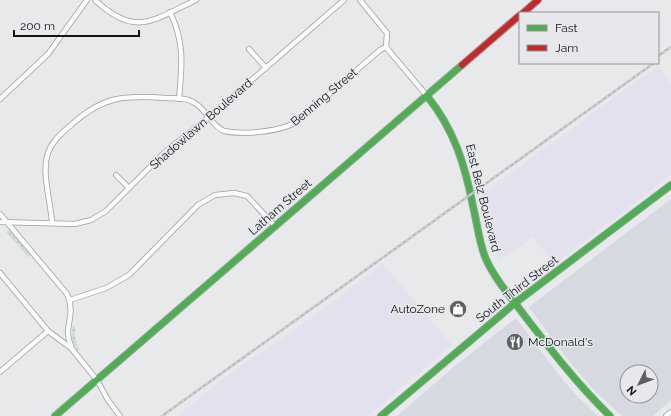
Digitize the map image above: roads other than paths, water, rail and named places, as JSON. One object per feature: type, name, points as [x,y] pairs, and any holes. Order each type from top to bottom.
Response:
[{"type":"street","points":[[0,99],[48,54],[87,0]]},
{"type":"street","points":[[95,0],[118,17],[133,23],[151,21],[196,0]]},
{"type":"street","name":"Shadowlawn Boulevard","points":[[0,222],[6,220],[75,224],[91,220],[106,211],[165,152],[266,68],[344,0]]},
{"type":"street","points":[[360,0],[387,33],[386,47],[427,96]]},
{"type":"street","points":[[524,12],[538,0]]},
{"type":"street","points":[[170,12],[179,33],[182,48],[179,99]]},
{"type":"street","name":"Latham Street","points":[[55,416],[519,16]]},
{"type":"street","name":"Benning Street","points":[[52,223],[45,167],[49,150],[57,138],[89,110],[113,99],[130,96],[179,99],[195,102],[216,126],[228,132],[276,130],[290,126],[380,50],[386,47]]},
{"type":"street","points":[[249,49],[266,68]]},
{"type":"street","name":"East Belz Boulevard","points":[[427,96],[442,114],[456,140],[464,162],[484,254],[496,276],[573,379],[610,416]]},
{"type":"street","points":[[116,175],[129,188]]},
{"type":"street","name":"South Third Street","points":[[381,416],[515,303],[671,185]]},
{"type":"street","points":[[70,300],[106,288],[129,275],[200,204],[215,195],[234,193],[247,196],[275,226]]},
{"type":"street","points":[[0,214],[66,291],[70,300],[72,315],[67,335],[71,348]]},
{"type":"street","points":[[0,273],[48,331],[71,348],[97,380],[108,400],[120,416]]},
{"type":"street","points":[[0,284],[5,279]]},
{"type":"street","points":[[0,372],[48,331]]},
{"type":"street","points":[[666,416],[671,412]]},
{"type":"railway","points":[[659,55],[671,47]]},
{"type":"railway","points":[[162,416],[653,64]]},
{"type":"place","name":"AutoZone","points":[[458,309]]},
{"type":"place","name":"McDonald's","points":[[515,342]]}]
